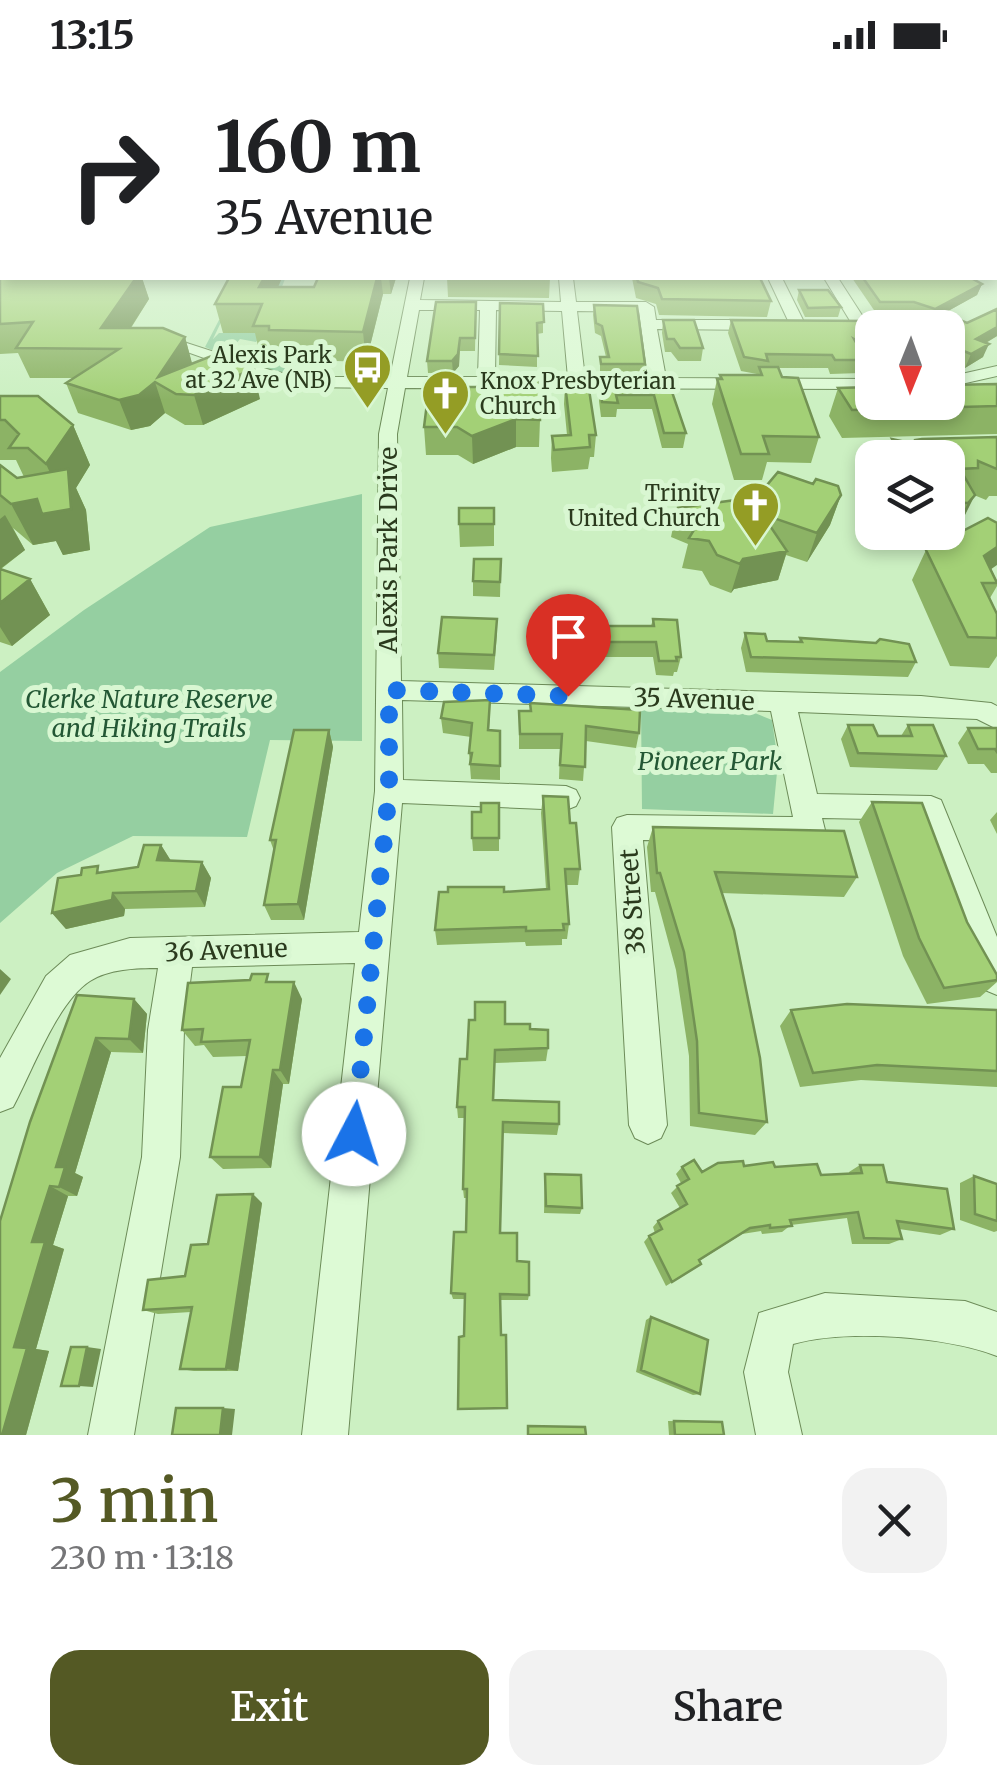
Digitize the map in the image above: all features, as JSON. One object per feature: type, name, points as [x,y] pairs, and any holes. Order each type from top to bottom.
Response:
[{"type":"street","name":"Alexis Park Drive","points":[[325,1435],[389,791],[388,434],[417,280]]},
{"type":"street","points":[[566,280],[577,384]]},
{"type":"street","points":[[649,324],[806,326],[776,280]]},
{"type":"street","points":[[832,280],[853,326]]},
{"type":"street","points":[[411,305],[646,307],[658,384]]},
{"type":"street","points":[[486,384],[488,306]]},
{"type":"street","points":[[137,337],[156,338],[269,376],[301,382],[855,384]]},
{"type":"street","points":[[965,378],[997,371]]},
{"type":"street","name":"35 Avenue","points":[[389,690],[982,710],[997,719]]},
{"type":"street","points":[[782,701],[805,806],[931,808],[997,979]]},
{"type":"street","points":[[389,791],[566,798]]},
{"type":"street","name":"38 Street","points":[[648,1125],[627,827],[810,830],[805,806]]},
{"type":"street","name":"36 Avenue","points":[[0,1094],[58,987],[82,966],[130,953],[372,946]]},
{"type":"street","points":[[111,1435],[162,1157],[166,1030],[177,952]]},
{"type":"street","points":[[779,1435],[766,1372],[774,1328],[825,1314],[965,1322],[997,1334]]},
{"type":"green space","points":[[268,280],[285,280],[257,352],[280,360],[305,353],[296,377],[240,361],[255,355],[265,330],[256,342],[240,339],[226,356],[205,347],[219,320],[213,339],[219,333],[258,333]]},
{"type":"green space","name":"Clerke Nature Reserve and Hiking Trails","points":[[362,494],[362,741],[270,740],[247,837],[133,836],[57,873],[0,923],[0,672],[84,610],[210,527]]},
{"type":"green space","name":"Pioneer Park","points":[[641,707],[745,709],[772,720],[778,762],[773,814],[642,809]]},
{"type":"building","points":[[0,280],[135,280],[101,328],[163,328],[185,337],[158,377],[214,355],[233,358],[253,369],[194,395],[176,394],[155,382],[139,395],[119,400],[66,383],[119,349],[16,348],[33,322],[0,324]]},
{"type":"building","points":[[228,280],[263,280],[259,287],[314,287],[317,280],[376,280],[363,332],[269,330],[269,326],[253,326],[262,304],[215,304]]},
{"type":"building","points":[[761,280],[771,301],[662,299],[658,288],[638,282]]},
{"type":"building","points":[[864,280],[975,280],[982,284],[935,309],[914,302],[880,302]]},
{"type":"building","points":[[799,290],[828,290],[841,307],[808,308]]},
{"type":"building","points":[[436,302],[476,302],[475,338],[460,338],[458,354],[452,361],[427,361]]},
{"type":"building","points":[[500,303],[543,304],[544,322],[537,323],[538,356],[499,354]]},
{"type":"building","points":[[594,305],[637,306],[645,364],[601,364],[600,357],[609,357],[602,326],[596,323]]},
{"type":"building","points":[[997,309],[997,327],[976,339],[989,344],[971,354],[965,352],[967,323]]},
{"type":"building","points":[[663,320],[694,320],[703,348],[680,348],[674,339],[667,339]]},
{"type":"building","points":[[731,320],[855,321],[855,360],[835,360],[832,355],[766,354],[768,361],[744,357]]},
{"type":"building","points":[[759,367],[778,367],[782,377],[798,378],[819,437],[763,436],[769,454],[741,454],[717,379],[722,379],[720,375],[762,375]]},
{"type":"building","points":[[519,378],[539,378],[540,420],[516,419],[472,436],[457,427],[424,427],[429,387],[519,387]]},
{"type":"building","points":[[604,378],[651,378],[653,386],[670,386],[686,433],[664,433],[654,395],[616,395],[618,403],[602,402],[600,386],[605,386]]},
{"type":"building","points":[[565,383],[588,383],[596,435],[589,435],[590,447],[554,450],[552,436],[571,435]]},
{"type":"building","points":[[997,384],[997,406],[965,407],[965,385]]},
{"type":"building","points":[[838,388],[855,388],[855,410],[852,410]]},
{"type":"building","points":[[0,396],[38,396],[73,425],[46,464],[28,448],[9,448],[19,434],[0,420]]},
{"type":"building","points":[[997,437],[997,469],[978,461],[978,468],[965,469],[965,440],[915,440]]},
{"type":"building","points":[[0,465],[17,478],[68,469],[71,509],[42,514],[37,499],[11,504],[0,495]]},
{"type":"building","points":[[778,472],[813,484],[816,479],[838,486],[841,495],[817,533],[762,514],[787,551],[743,559],[740,564],[717,555],[709,541],[689,538],[702,517],[677,508],[757,497]]},
{"type":"building","points":[[965,478],[975,495],[965,503]]},
{"type":"building","points":[[459,508],[494,508],[494,524],[459,524]]},
{"type":"building","points":[[988,518],[997,523],[997,547],[984,556],[997,583],[982,583],[997,614],[997,638],[968,637],[926,550],[965,550],[965,530]]},
{"type":"building","points":[[474,559],[501,559],[500,582],[473,581]]},
{"type":"building","points":[[0,569],[30,579],[0,603]]},
{"type":"building","points":[[442,617],[497,619],[494,655],[438,653]]},
{"type":"building","points":[[653,619],[677,620],[681,657],[676,657],[677,661],[659,661],[656,642],[608,642],[606,626],[654,626]]},
{"type":"building","points":[[549,630],[596,631],[597,648],[549,647]]},
{"type":"building","points":[[745,633],[765,634],[767,641],[802,642],[800,638],[876,643],[880,639],[909,644],[916,662],[751,657]]},
{"type":"building","points":[[490,700],[488,730],[500,731],[500,766],[470,764],[472,723],[441,718],[444,702]]},
{"type":"building","points":[[530,703],[640,710],[639,733],[586,726],[585,767],[560,765],[562,734],[520,734],[519,711],[531,711]]},
{"type":"building","points":[[848,725],[873,725],[878,736],[912,736],[908,725],[933,725],[946,756],[858,753]]},
{"type":"building","points":[[968,728],[997,728],[997,752],[978,749]]},
{"type":"building","points":[[294,730],[329,730],[298,904],[264,905],[276,840],[270,840]]},
{"type":"building","points":[[543,796],[568,797],[570,823],[576,823],[580,869],[565,869],[569,924],[563,924],[564,930],[435,930],[439,892],[448,892],[448,887],[504,887],[504,892],[549,889]]},
{"type":"building","points":[[872,802],[922,803],[967,922],[997,980],[944,988],[919,938]]},
{"type":"building","points":[[481,803],[499,803],[499,838],[472,838],[472,812],[481,812]]},
{"type":"building","points":[[653,827],[844,831],[857,877],[715,872],[734,930],[760,1058],[767,1122],[699,1113],[697,1041],[684,952],[657,873]]},
{"type":"building","points":[[144,845],[161,845],[157,860],[202,862],[196,891],[113,893],[112,900],[52,913],[58,878],[81,875],[82,868],[98,866],[97,873],[138,867]]},
{"type":"building","points":[[252,974],[268,974],[266,982],[294,982],[280,1070],[273,1070],[260,1157],[210,1157],[223,1087],[241,1087],[250,1040],[201,1042],[203,1029],[182,1030],[188,983],[250,980]]},
{"type":"building","points":[[77,995],[134,999],[129,1039],[96,1038],[56,1167],[65,1167],[59,1187],[50,1186],[32,1242],[45,1242],[14,1347],[27,1348],[0,1435],[0,1221],[30,1122]]},
{"type":"building","points":[[475,1002],[505,1002],[505,1024],[530,1024],[530,1029],[548,1030],[548,1048],[495,1050],[493,1100],[559,1102],[559,1124],[503,1122],[500,1233],[517,1233],[517,1261],[529,1262],[529,1295],[500,1294],[501,1335],[506,1335],[507,1408],[458,1409],[459,1337],[464,1336],[465,1294],[451,1293],[454,1232],[466,1232],[467,1189],[463,1189],[465,1107],[457,1107],[460,1059],[467,1059],[469,1020],[475,1020]]},
{"type":"building","points":[[847,1004],[997,1010],[997,1071],[877,1065],[813,1073],[791,1010]]},
{"type":"building","points":[[694,1160],[702,1172],[718,1163],[743,1161],[744,1166],[773,1162],[775,1167],[817,1164],[821,1175],[862,1173],[860,1165],[883,1165],[887,1182],[947,1189],[954,1229],[897,1221],[902,1239],[864,1238],[858,1212],[790,1220],[792,1226],[750,1228],[672,1282],[649,1236],[662,1229],[658,1221],[687,1204],[677,1186],[689,1179],[682,1167]]},
{"type":"building","points":[[545,1174],[581,1175],[582,1208],[546,1206]]},
{"type":"building","points":[[974,1176],[997,1184],[997,1221],[975,1214]]},
{"type":"building","points":[[253,1194],[226,1369],[180,1369],[192,1307],[143,1310],[148,1280],[185,1276],[191,1245],[208,1244],[217,1195]]},
{"type":"building","points":[[651,1317],[708,1340],[700,1394],[641,1370]]},
{"type":"building","points":[[71,1347],[87,1347],[79,1386],[61,1386]]},
{"type":"building","points":[[176,1408],[223,1408],[220,1435],[172,1435]]},
{"type":"building","points":[[674,1421],[722,1422],[724,1435],[675,1435]]},
{"type":"building","points":[[528,1426],[585,1427],[586,1435],[528,1435]]},
{"type":"place","name":"Alexis Park at 32 Ave (NB)","points":[[367,410]]},
{"type":"place","name":"Knox Presbyterian Church","points":[[445,436]]},
{"type":"place","name":"Trinity United Church","points":[[755,548]]},
{"type":"route","points":[[354,1134],[389,791],[389,690],[568,696]]}]
